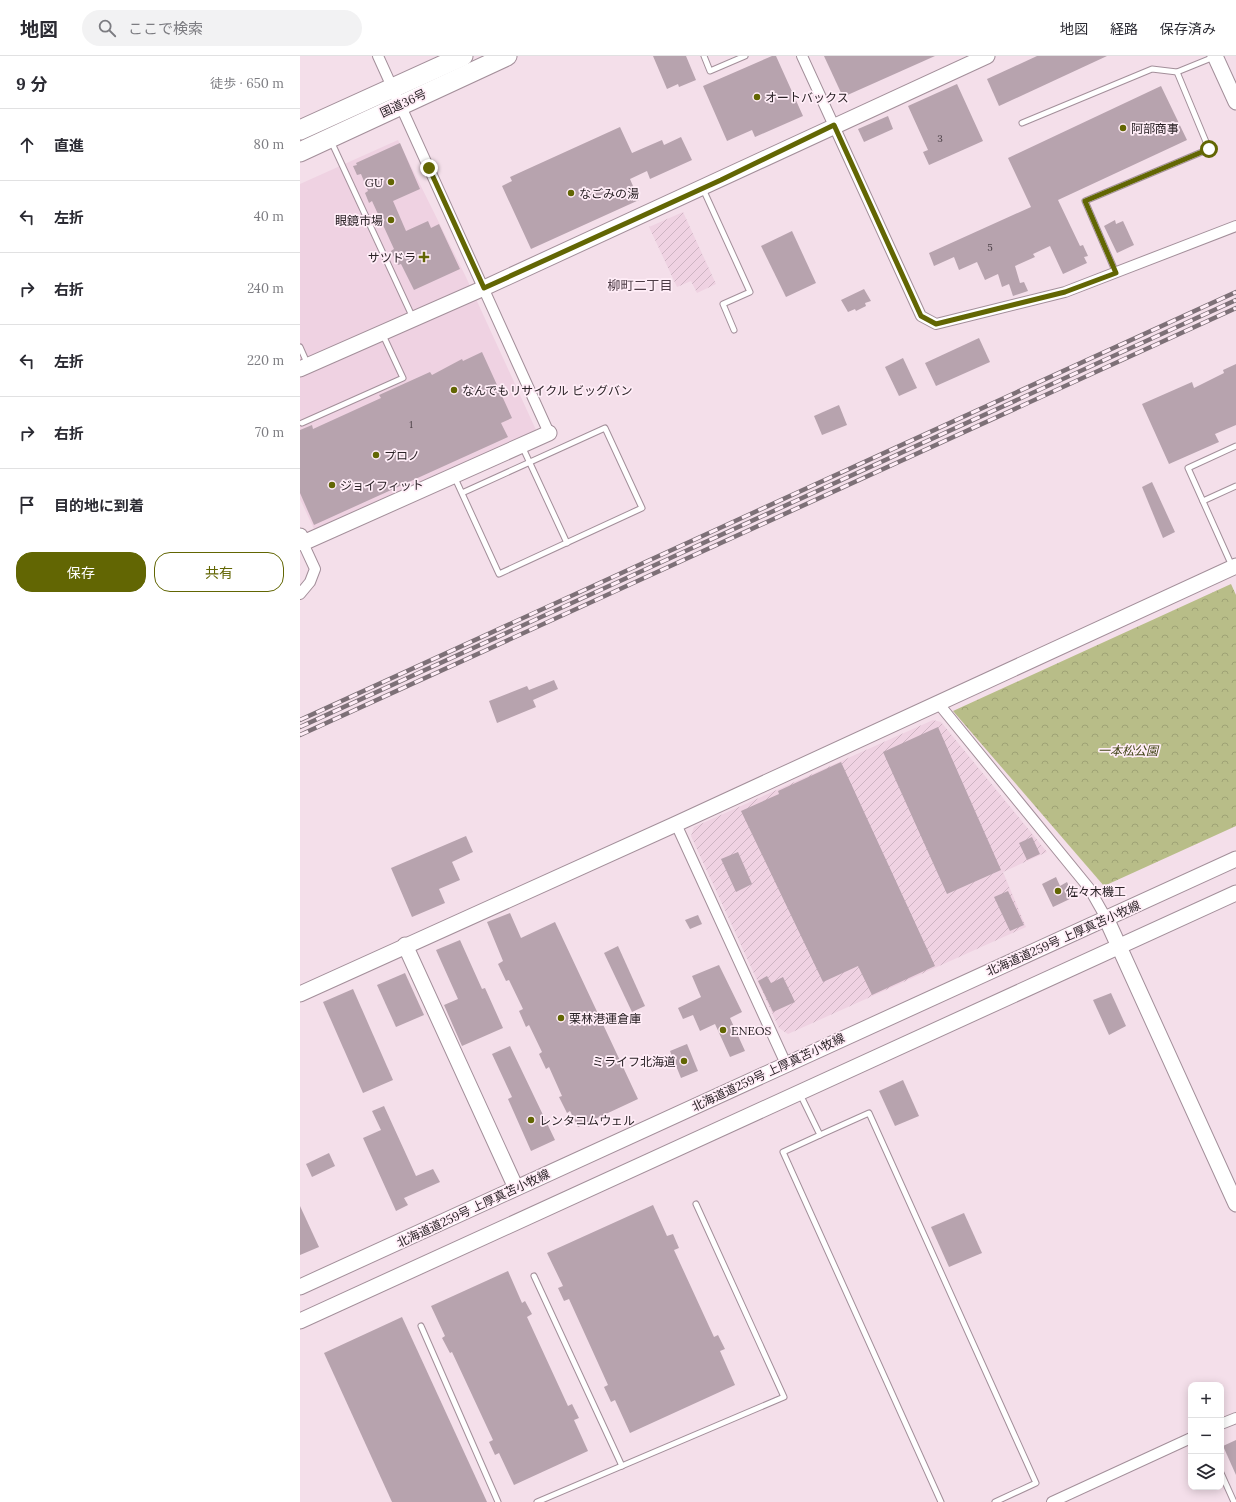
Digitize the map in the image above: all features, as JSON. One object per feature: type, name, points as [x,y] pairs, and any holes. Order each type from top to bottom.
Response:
[{"type":"highway","name":"国道36号","points":[[300,152],[330,138],[463,56]]},
{"type":"highway","name":"国道36号","points":[[300,130],[507,56]]},
{"type":"street","points":[[300,594],[310,582],[315,569],[302,540],[454,476],[549,433],[378,56]]},
{"type":"street","points":[[802,56],[921,316],[936,324],[1065,292],[1236,226]]},
{"type":"street","points":[[304,368],[484,288],[702,188],[834,125],[987,56]]},
{"type":"street","points":[[1215,56],[1236,102]]},
{"type":"street","points":[[300,994],[1235,569]]},
{"type":"street","points":[[938,703],[1089,888],[1120,946],[1236,1204]]},
{"type":"street","points":[[676,824],[786,1064]]},
{"type":"street","name":"北海道道259号 上厚真苫小牧線","points":[[300,1287],[1236,859]]},
{"type":"street","points":[[300,1321],[1236,893]]},
{"type":"street","points":[[405,945],[516,1188]]},
{"type":"street","points":[[1224,1423],[1236,1418]]},
{"type":"street","points":[[1052,1502],[1188,1439]]},
{"type":"lane","points":[[704,56],[710,71],[745,56]]},
{"type":"lane","points":[[1022,123],[1152,69],[1177,72],[1215,56]]},
{"type":"lane","points":[[1116,273],[1085,201],[1209,149],[1177,72]]},
{"type":"lane","points":[[330,138],[414,319]]},
{"type":"lane","points":[[702,188],[750,292],[723,304],[734,330]]},
{"type":"lane","points":[[301,422],[403,378],[382,333]]},
{"type":"lane","points":[[300,347],[304,368]]},
{"type":"lane","points":[[454,476],[499,574],[642,508],[605,428],[462,493]]},
{"type":"lane","points":[[521,445],[567,543]]},
{"type":"lane","points":[[1235,569],[1188,468],[1236,446]]},
{"type":"lane","points":[[1203,501],[1236,486]]},
{"type":"lane","points":[[799,1093],[820,1135]]},
{"type":"lane","points":[[941,1502],[783,1152],[869,1113],[1036,1483],[995,1502]]},
{"type":"lane","points":[[537,1502],[784,1397],[696,1204]]},
{"type":"lane","points":[[534,1276],[622,1466]]},
{"type":"lane","points":[[421,1326],[498,1502]]},
{"type":"lane","points":[[1224,1480],[1234,1502]]},
{"type":"shaded area","points":[[398,140],[465,275],[536,430],[314,529],[300,499],[300,184]]},
{"type":"shaded area","points":[[683,212],[716,284],[697,293],[691,281],[677,287],[649,227]]},
{"type":"shaded area","points":[[933,720],[941,722],[1047,852],[1003,872],[1026,927],[788,1034],[779,1028],[691,836],[694,827]]},
{"type":"green space","name":"一本松公園","points":[[1231,584],[1236,595],[1236,826],[1104,886],[953,711]]},
{"type":"building","points":[[653,56],[686,56],[696,80],[679,87],[678,84],[667,89]]},
{"type":"building","points":[[772,56],[776,56],[803,116],[755,137],[752,130],[727,141],[703,86]]},
{"type":"building","points":[[824,56],[935,56],[843,97]]},
{"type":"building","points":[[1037,56],[1107,56],[999,106],[987,79]]},
{"type":"building","points":[[957,84],[983,141],[929,165],[923,152],[928,150],[908,106]]},
{"type":"building","points":[[1161,86],[1187,140],[1058,200],[1080,246],[1083,245],[1088,256],[1084,257],[1087,263],[1063,274],[1050,246],[1033,254],[1035,257],[1015,266],[1020,283],[1024,282],[1028,291],[1013,296],[1009,284],[1002,287],[998,274],[985,280],[977,262],[959,270],[954,257],[934,266],[929,253],[1031,207],[1008,158]]},
{"type":"building","points":[[888,116],[893,129],[864,142],[858,129]]},
{"type":"building","name":"なごみの湯","points":[[620,127],[632,153],[662,140],[664,145],[681,137],[692,160],[650,179],[647,171],[630,179],[639,200],[531,249],[502,186],[512,181],[510,177]]},
{"type":"building","points":[[400,143],[420,189],[393,201],[406,231],[428,221],[431,228],[439,224],[460,269],[414,290],[401,264],[398,265],[391,251],[394,249],[372,201],[369,203],[365,193],[368,191],[361,174],[357,175],[353,166],[357,165],[356,163]]},
{"type":"building","points":[[1115,220],[1116,224],[1123,221],[1134,245],[1117,253],[1104,226]]},
{"type":"building","points":[[792,231],[816,283],[786,297],[761,246]]},
{"type":"building","points":[[864,289],[871,301],[865,303],[866,306],[856,311],[855,309],[848,312],[841,300]]},
{"type":"building","points":[[979,338],[990,362],[936,386],[925,363]]},
{"type":"building","points":[[482,352],[512,418],[501,423],[508,437],[314,525],[300,493],[300,430],[312,425],[313,429],[381,398],[379,395],[430,372],[432,375],[462,359],[463,361]]},
{"type":"building","points":[[903,358],[917,388],[899,396],[885,367]]},
{"type":"building","points":[[1236,364],[1236,425],[1215,434],[1219,442],[1169,464],[1142,404],[1192,382],[1194,388],[1224,373],[1223,370]]},
{"type":"building","points":[[839,405],[847,425],[822,435],[814,416]]},
{"type":"building","points":[[1152,482],[1175,532],[1163,538],[1142,487]]},
{"type":"building","points":[[554,680],[558,689],[533,700],[536,707],[497,723],[489,701],[527,686],[529,690]]},
{"type":"building","points":[[938,727],[1001,870],[947,894],[883,752]]},
{"type":"building","points":[[841,762],[935,966],[872,995],[858,966],[823,982],[741,811],[779,794],[778,791]]},
{"type":"building","points":[[466,836],[473,852],[452,862],[460,880],[439,889],[445,903],[412,917],[391,868]]},
{"type":"building","points":[[1032,837],[1040,854],[1027,860],[1019,843]]},
{"type":"building","points":[[738,852],[752,884],[736,892],[721,859]]},
{"type":"building","name":"佐々木機工","points":[[1056,877],[1060,886],[1067,882],[1074,897],[1053,907],[1042,884]]},
{"type":"building","points":[[1008,891],[1024,925],[1010,931],[994,897]]},
{"type":"building","name":"栗林港運倉庫","points":[[510,913],[521,938],[555,922],[638,1099],[578,1127],[570,1111],[567,1113],[559,1097],[562,1096],[549,1067],[546,1069],[539,1054],[542,1052],[529,1025],[526,1027],[519,1011],[523,1009],[509,980],[506,981],[498,964],[503,961],[487,922]]},
{"type":"building","points":[[698,915],[702,924],[690,929],[685,920]]},
{"type":"building","points":[[460,940],[482,989],[485,988],[503,1028],[462,1046],[444,1005],[458,999],[436,950]]},
{"type":"building","points":[[618,946],[645,1006],[632,1012],[604,953]]},
{"type":"building","points":[[719,965],[742,1012],[730,1018],[745,1051],[730,1057],[715,1024],[700,1031],[693,1015],[683,1019],[678,1008],[701,997],[692,976]]},
{"type":"building","points":[[405,973],[424,1015],[396,1027],[377,985]]},
{"type":"building","points":[[767,976],[771,983],[783,977],[795,1002],[773,1012],[758,981]]},
{"type":"building","points":[[353,989],[393,1080],[363,1093],[323,1002]]},
{"type":"building","points":[[1111,993],[1126,1026],[1109,1035],[1093,1000]]},
{"type":"building","name":"ミライフ北海道","points":[[687,1044],[698,1071],[681,1078],[670,1051]]},
{"type":"building","name":"レンタコムウェル","points":[[510,1046],[555,1140],[531,1151],[508,1099],[512,1097],[492,1054]]},
{"type":"building","points":[[903,1080],[919,1116],[895,1126],[879,1091]]},
{"type":"building","points":[[384,1106],[416,1176],[433,1169],[440,1182],[404,1198],[408,1205],[396,1211],[363,1138],[381,1130],[372,1111]]},
{"type":"building","points":[[329,1153],[335,1166],[312,1177],[306,1164]]},
{"type":"building","points":[[653,1205],[667,1236],[673,1234],[679,1248],[674,1250],[714,1337],[718,1335],[725,1349],[720,1351],[735,1385],[630,1433],[615,1400],[611,1402],[604,1387],[608,1385],[569,1299],[564,1301],[558,1288],[563,1286],[547,1253]]},
{"type":"building","points":[[300,1206],[319,1247],[300,1255]]},
{"type":"building","points":[[964,1213],[982,1253],[949,1267],[931,1227]]},
{"type":"building","points":[[508,1271],[522,1303],[525,1301],[532,1314],[527,1317],[568,1406],[572,1404],[579,1418],[574,1420],[588,1451],[514,1485],[499,1453],[495,1455],[489,1442],[493,1440],[452,1352],[450,1353],[442,1338],[445,1336],[431,1306]]},
{"type":"building","points":[[402,1317],[487,1502],[392,1502],[324,1353]]},
{"type":"building","points":[[1236,1440],[1236,1475],[1224,1448],[1224,1446]]},
{"type":"railway","points":[[300,720],[1236,292]]},
{"type":"railway","points":[[300,727],[1236,300]]},
{"type":"railway","points":[[300,735],[1236,308]]},
{"type":"place","name":"オートバックス","points":[[757,97]]},
{"type":"place","name":"阿部商事","points":[[1123,128]]},
{"type":"place","name":"GU","points":[[391,182]]},
{"type":"place","name":"なごみの湯","points":[[571,193]]},
{"type":"place","name":"眼鏡市場","points":[[391,220]]},
{"type":"place","name":"サツドラ","points":[[424,257]]},
{"type":"place","name":"なんでもリサイクル ビッグバン","points":[[454,390]]},
{"type":"place","name":"プロノ","points":[[376,455]]},
{"type":"place","name":"ジョイフィット","points":[[332,485]]},
{"type":"place","name":"佐々木機工","points":[[1058,891]]},
{"type":"place","name":"栗林港運倉庫","points":[[561,1018]]},
{"type":"place","name":"ENEOS","points":[[723,1030]]},
{"type":"place","name":"ミライフ北海道","points":[[684,1061]]},
{"type":"place","name":"レンタコムウェル","points":[[531,1120]]},
{"type":"district","name":"柳町二丁目","points":[[640,285]]},
{"type":"route","points":[[429,168],[484,288],[721,180],[834,125],[921,316],[936,324],[1065,292],[1116,273],[1085,201],[1209,149]]}]
